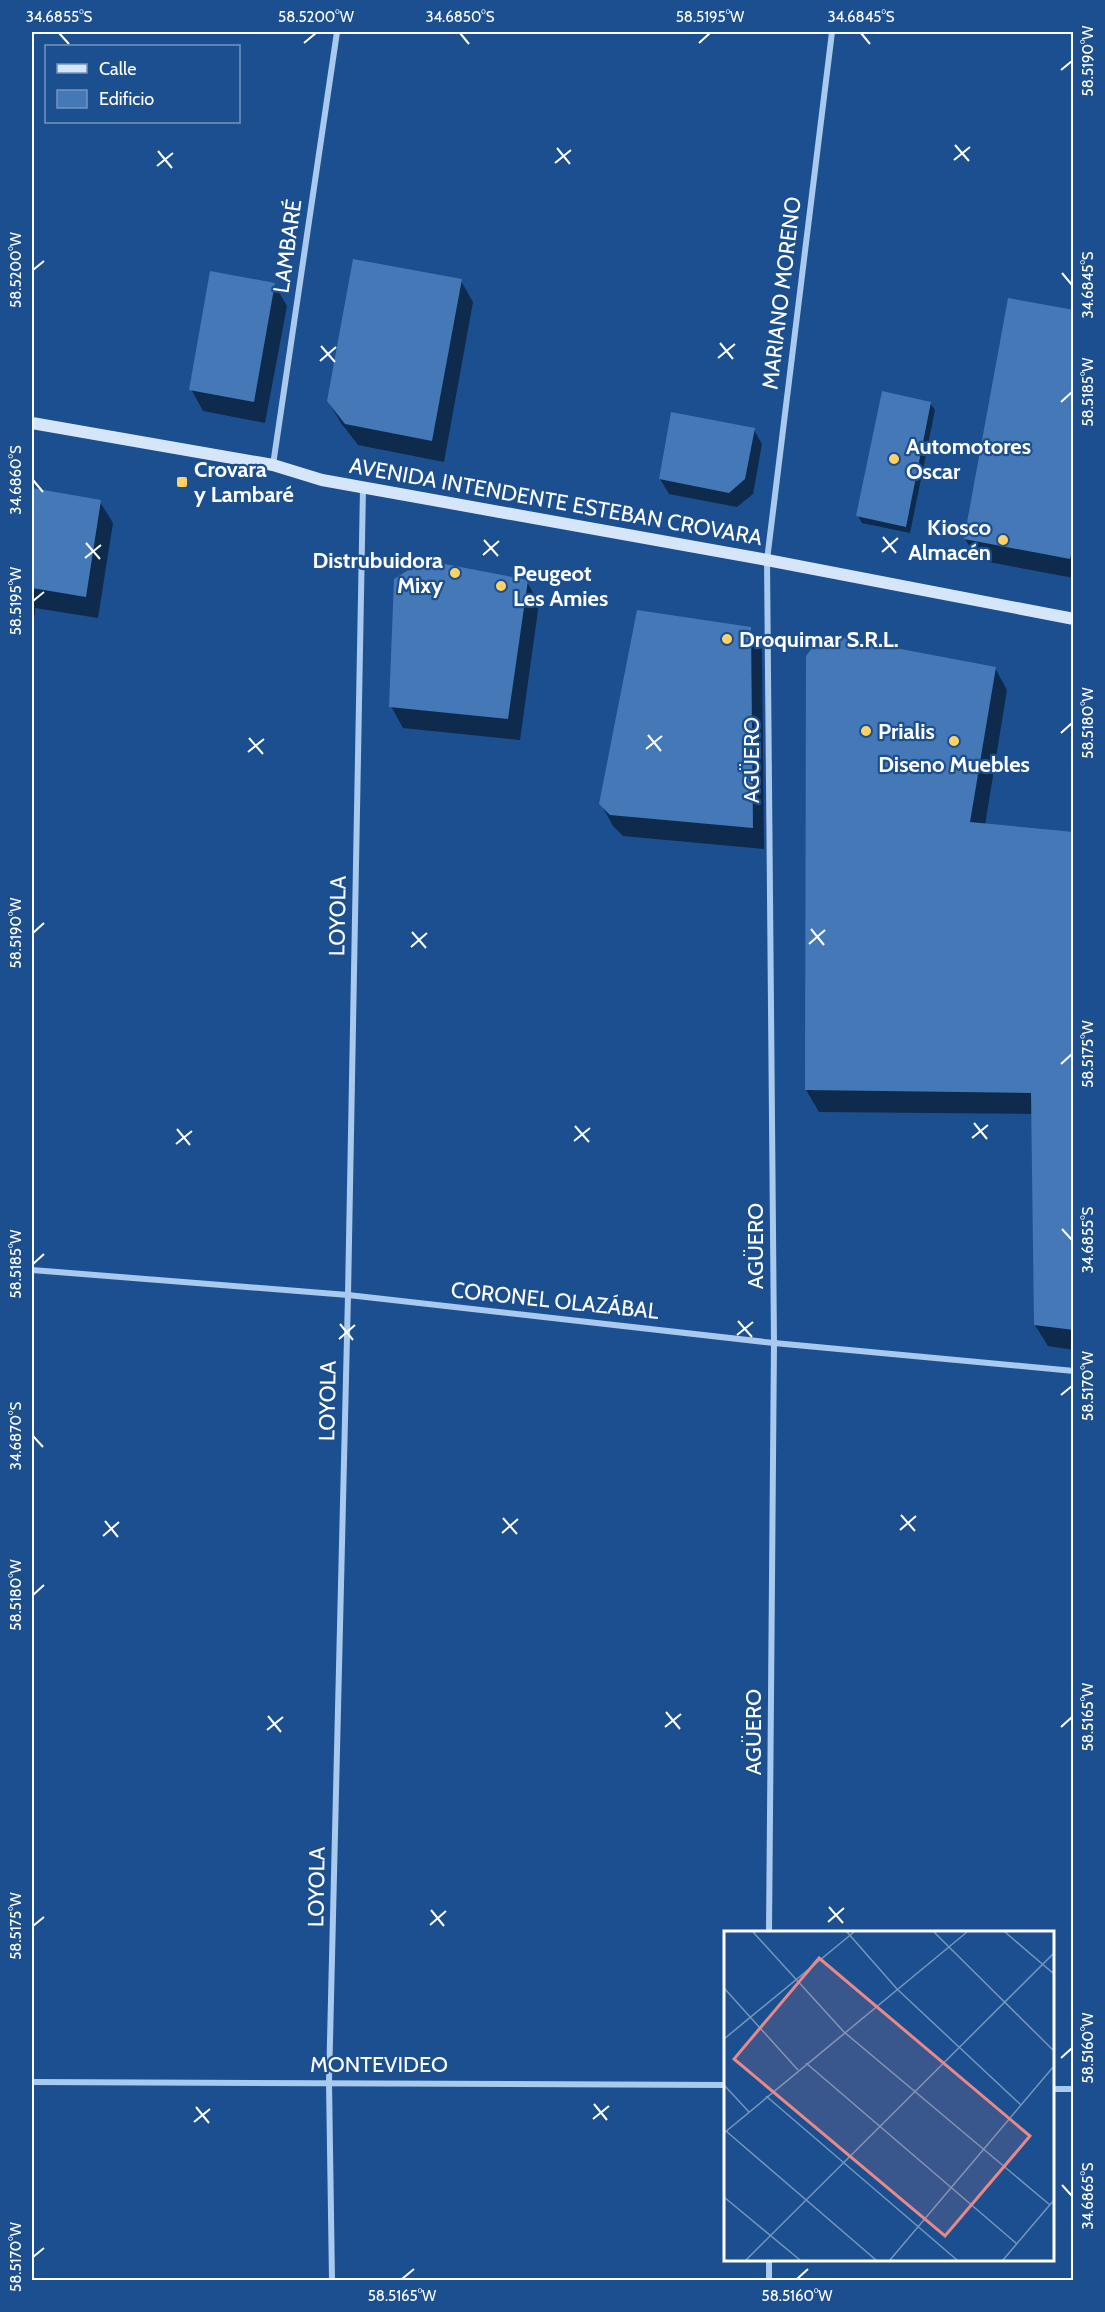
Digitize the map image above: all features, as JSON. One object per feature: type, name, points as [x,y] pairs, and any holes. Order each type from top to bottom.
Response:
[{"type":"main road","name":"AVENIDA INTENDENTE ESTEBAN CROVARA","points":[[32,423],[273,465],[322,480],[767,560],[1074,619]]},
{"type":"street","name":"LAMBARÉ","points":[[273,465],[337,32]]},
{"type":"street","name":"MARIANO MORENO","points":[[767,560],[832,32]]},
{"type":"street","name":"LOYOLA","points":[[332,2280],[329,2082],[348,1295],[363,487]]},
{"type":"street","name":"AGÜERO","points":[[767,560],[774,1343],[769,1931]]},
{"type":"street","name":"CORONEL OLAZÁBAL","points":[[32,1270],[348,1295],[774,1343],[1074,1371]]},
{"type":"street","name":"MONTEVIDEO","points":[[32,2082],[724,2085]]},
{"type":"street","points":[[1054,2089],[1074,2089]]},
{"type":"street","points":[[769,2261],[769,2280]]},
{"type":"building","points":[[353,259],[462,279],[432,441],[345,424],[327,401]]},
{"type":"building","points":[[210,271],[275,283],[254,402],[189,390]]},
{"type":"building","points":[[1008,298],[1074,310],[1074,542],[1070,559],[964,539]]},
{"type":"building","name":"Automotores Oscar","points":[[882,391],[931,402],[906,527],[856,516]]},
{"type":"building","points":[[671,412],[755,428],[745,479],[729,493],[659,479]]},
{"type":"building","points":[[32,488],[101,500],[86,597],[32,588]]},
{"type":"building","points":[[424,560],[528,580],[508,719],[389,707],[394,579]]},
{"type":"building","points":[[637,610],[751,627],[753,828],[610,815],[599,804]]},
{"type":"building","points":[[832,636],[996,667],[970,822],[1074,832],[1074,1330],[1034,1325],[1031,1093],[805,1090],[806,656],[816,643]]},
{"type":"place","name":"Automotores Oscar","points":[[894,459]]},
{"type":"place","name":"Crovara y Lambaré","points":[[182,482]]},
{"type":"place","name":"Kiosco Almacén","points":[[1003,540]]},
{"type":"place","name":"Distrubuidora Mixy","points":[[455,573]]},
{"type":"place","name":"Peugeot Les Amies","points":[[501,586]]},
{"type":"place","name":"Droquimar S.R.L.","points":[[727,639]]},
{"type":"place","name":"Prialis","points":[[866,731]]},
{"type":"place","name":"Diseno Muebles","points":[[954,741]]}]
